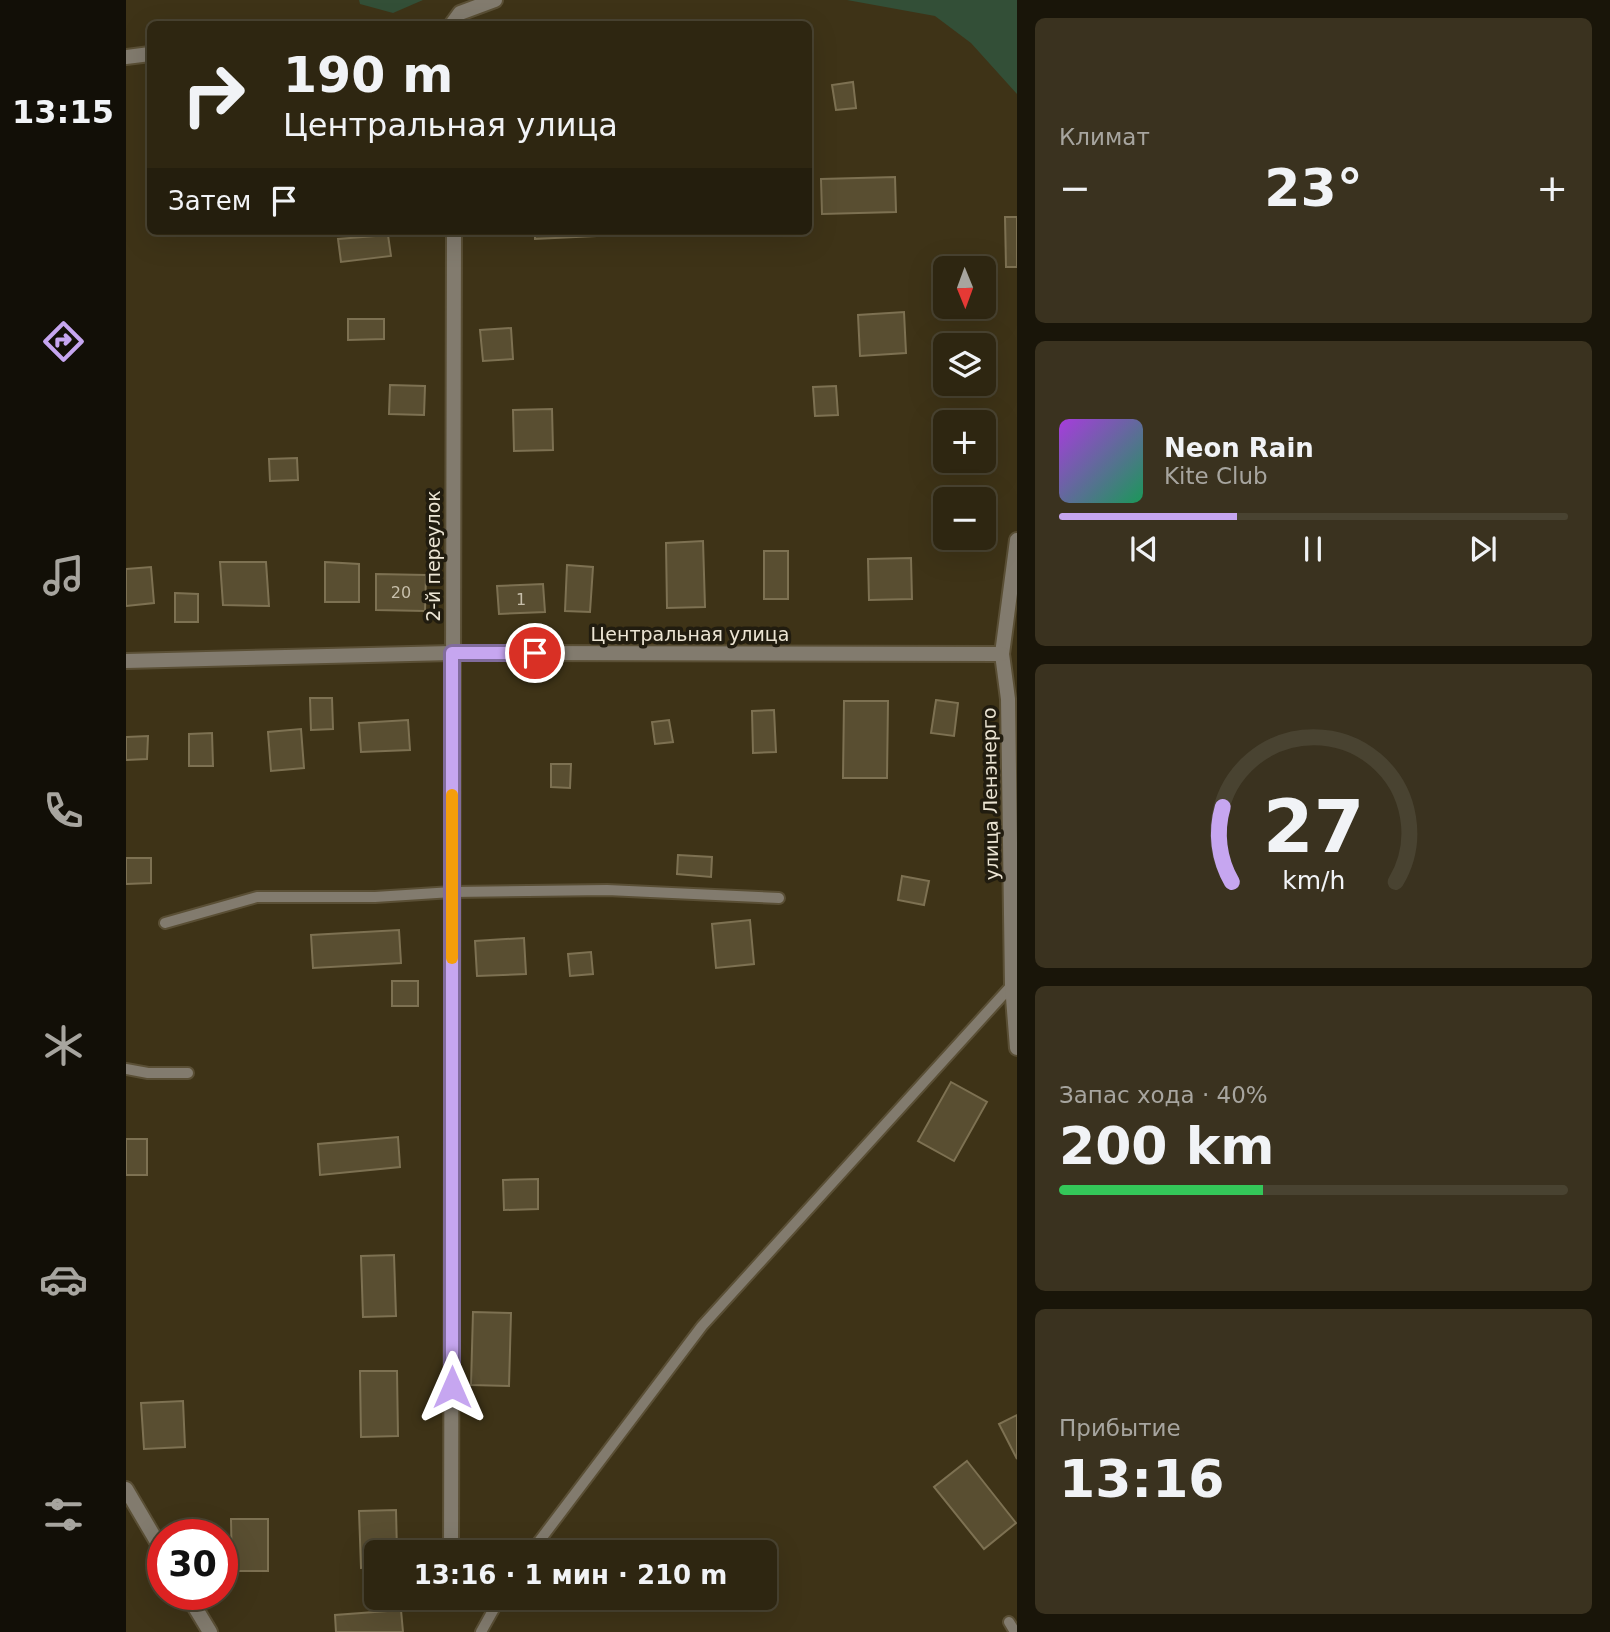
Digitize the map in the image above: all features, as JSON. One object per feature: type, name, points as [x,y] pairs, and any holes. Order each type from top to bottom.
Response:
[{"type":"street","points":[[454,21],[460,13],[495,0]]},
{"type":"street","points":[[126,57],[147,54]]},
{"type":"street","name":"2-й переулок","points":[[452,1540],[454,235]]},
{"type":"street","name":"улица Ленэнерго","points":[[1017,540],[1002,654],[1008,699],[1012,985],[1017,1048]]},
{"type":"street","name":"Центральная улица","points":[[126,661],[452,653],[1002,654]]},
{"type":"street","points":[[126,1489],[147,1525]]},
{"type":"street","points":[[197,1610],[210,1632]]},
{"type":"lane","points":[[165,923],[257,897],[375,897],[452,892],[607,890],[779,898]]},
{"type":"lane","points":[[540,1540],[702,1326],[1012,985]]},
{"type":"lane","points":[[126,1069],[148,1073],[188,1073]]},
{"type":"lane","points":[[481,1632],[493,1610]]},
{"type":"green space","points":[[359,0],[423,0],[393,13],[360,4]]},
{"type":"green space","points":[[847,0],[1017,0],[1017,94],[971,43],[935,16]]},
{"type":"building","points":[[853,82],[856,108],[836,110],[832,85]]},
{"type":"building","points":[[895,177],[896,212],[822,214],[821,179]]},
{"type":"building","points":[[1005,217],[1017,217],[1017,267],[1006,267]]},
{"type":"building","points":[[388,235],[391,256],[341,262],[338,239]]},
{"type":"building","points":[[535,235],[596,235],[596,236],[535,239]]},
{"type":"building","points":[[904,312],[906,353],[860,356],[858,315]]},
{"type":"building","points":[[348,319],[384,319],[384,339],[348,340]]},
{"type":"building","points":[[511,328],[513,359],[483,361],[480,330]]},
{"type":"building","points":[[390,385],[425,386],[424,415],[389,414]]},
{"type":"building","points":[[836,386],[838,415],[815,416],[813,387]]},
{"type":"building","points":[[552,409],[553,450],[514,451],[513,410]]},
{"type":"building","points":[[297,458],[298,480],[270,481],[269,459]]},
{"type":"building","points":[[703,541],[705,607],[667,608],[666,543]]},
{"type":"building","points":[[764,551],[788,551],[788,599],[764,599]]},
{"type":"building","points":[[911,558],[912,599],[869,600],[868,559]]},
{"type":"building","points":[[220,562],[266,562],[269,606],[223,605]]},
{"type":"building","points":[[325,562],[359,564],[359,602],[325,602]]},
{"type":"building","points":[[567,565],[593,567],[590,612],[565,611]]},
{"type":"building","points":[[151,567],[154,603],[126,606],[126,569]]},
{"type":"building","points":[[376,574],[426,575],[425,611],[376,610]]},
{"type":"building","points":[[543,584],[545,612],[499,614],[497,586]]},
{"type":"building","points":[[175,593],[198,594],[198,622],[175,622]]},
{"type":"building","points":[[310,698],[332,698],[333,729],[311,730]]},
{"type":"building","points":[[936,700],[958,703],[954,736],[931,733]]},
{"type":"building","points":[[844,701],[888,701],[887,778],[843,778]]},
{"type":"building","points":[[774,710],[776,752],[753,753],[752,711]]},
{"type":"building","points":[[408,720],[410,750],[361,752],[359,723]]},
{"type":"building","points":[[669,720],[673,742],[655,744],[652,722]]},
{"type":"building","points":[[301,729],[304,768],[271,771],[268,732]]},
{"type":"building","points":[[212,733],[213,766],[189,766],[189,734]]},
{"type":"building","points":[[148,736],[147,759],[126,760],[126,737]]},
{"type":"building","points":[[551,764],[571,764],[570,788],[551,787]]},
{"type":"building","points":[[678,855],[712,857],[711,877],[677,874]]},
{"type":"building","points":[[126,858],[151,858],[151,883],[126,884]]},
{"type":"building","points":[[902,876],[929,881],[924,905],[898,900]]},
{"type":"building","points":[[750,920],[754,964],[716,968],[712,924]]},
{"type":"building","points":[[399,930],[401,963],[313,968],[311,935]]},
{"type":"building","points":[[524,938],[526,974],[477,976],[475,941]]},
{"type":"building","points":[[591,952],[593,974],[570,976],[568,954]]},
{"type":"building","points":[[392,981],[418,981],[418,1006],[392,1006]]},
{"type":"building","points":[[951,1082],[987,1102],[954,1161],[918,1141]]},
{"type":"building","points":[[398,1137],[400,1167],[320,1175],[318,1144]]},
{"type":"building","points":[[126,1139],[147,1139],[147,1175],[126,1175]]},
{"type":"building","points":[[538,1179],[538,1209],[504,1210],[503,1180]]},
{"type":"building","points":[[394,1255],[396,1316],[363,1317],[361,1256]]},
{"type":"building","points":[[473,1312],[511,1313],[509,1386],[471,1385]]},
{"type":"building","points":[[360,1371],[397,1371],[398,1436],[361,1437]]},
{"type":"building","points":[[183,1401],[185,1447],[144,1449],[141,1403]]},
{"type":"building","points":[[1017,1415],[1017,1459],[999,1424]]},
{"type":"building","points":[[967,1461],[1016,1523],[984,1549],[934,1487]]},
{"type":"building","points":[[396,1510],[397,1540],[364,1540],[364,1568],[361,1568],[359,1511]]},
{"type":"building","points":[[238,1519],[268,1519],[268,1571],[238,1571]]},
{"type":"building","points":[[401,1610],[403,1632],[336,1632],[335,1615]]},
{"type":"slow traffic","points":[[452,795],[452,958]]},
{"type":"route","points":[[452,1387],[452,653],[535,653]]}]
